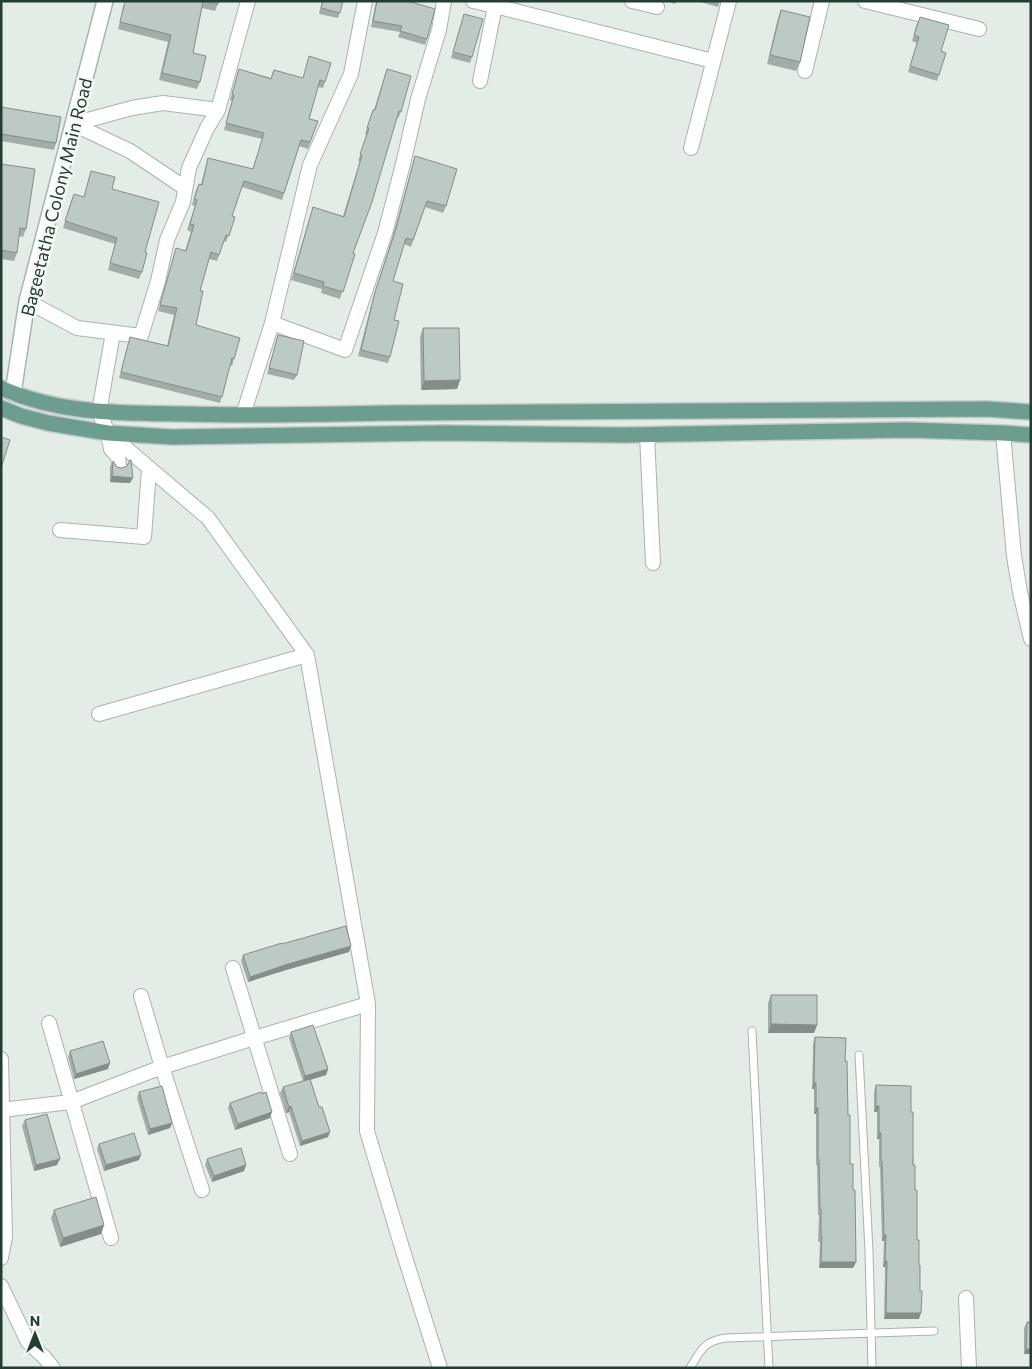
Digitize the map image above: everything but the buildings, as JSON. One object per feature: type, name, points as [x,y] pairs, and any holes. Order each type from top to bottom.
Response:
[{"type":"main road","points":[[7,391],[51,405],[99,412],[243,415],[666,410],[987,409],[1031,412]]},
{"type":"main road","points":[[1,408],[21,416],[48,423],[108,433],[172,436],[647,435],[907,430],[1031,435]]},
{"type":"street","name":"Bageetatha Colony Main Road","points":[[7,391],[27,301],[105,1]]},
{"type":"street","points":[[27,301],[77,328],[141,336],[158,281],[167,240],[183,202],[189,168],[218,110],[248,1]]},
{"type":"street","points":[[243,415],[272,323],[310,165],[351,74],[365,1]]},
{"type":"street","points":[[272,323],[345,350],[385,233],[418,100],[439,30],[444,1]]},
{"type":"street","points":[[473,1],[714,62]]},
{"type":"street","points":[[632,1],[657,7]]},
{"type":"street","points":[[691,148],[729,1]]},
{"type":"street","points":[[805,71],[822,1]]},
{"type":"street","points":[[865,1],[979,29]]},
{"type":"street","points":[[480,81],[494,6]]},
{"type":"street","points":[[73,124],[132,108],[163,103],[218,110]]},
{"type":"street","points":[[73,124],[130,151],[185,188]]},
{"type":"street","points":[[113,333],[99,412],[108,433],[111,448],[118,458],[119,465]]},
{"type":"street","points":[[108,433],[208,518],[306,654],[368,1004],[367,1131],[440,1368]]},
{"type":"street","points":[[1003,433],[1014,556],[1031,639]]},
{"type":"street","points":[[647,435],[653,563]]},
{"type":"street","points":[[60,530],[144,537],[149,469]]},
{"type":"street","points":[[99,714],[306,654]]},
{"type":"street","points":[[232,968],[290,1154]]},
{"type":"street","points":[[142,996],[162,1067],[202,1190]]},
{"type":"street","points":[[2,1110],[72,1102],[162,1067],[368,1004]]},
{"type":"street","points":[[49,1023],[111,1238]]},
{"type":"street","points":[[1,1258],[5,1237],[2,1059]]},
{"type":"street","points":[[1,1286],[28,1342],[53,1368]]},
{"type":"street","points":[[966,1298],[969,1368]]},
{"type":"lane","points":[[752,1031],[769,1368]]},
{"type":"lane","points":[[859,1055],[872,1368]]},
{"type":"lane","points":[[690,1368],[705,1345],[715,1339],[934,1331]]}]
